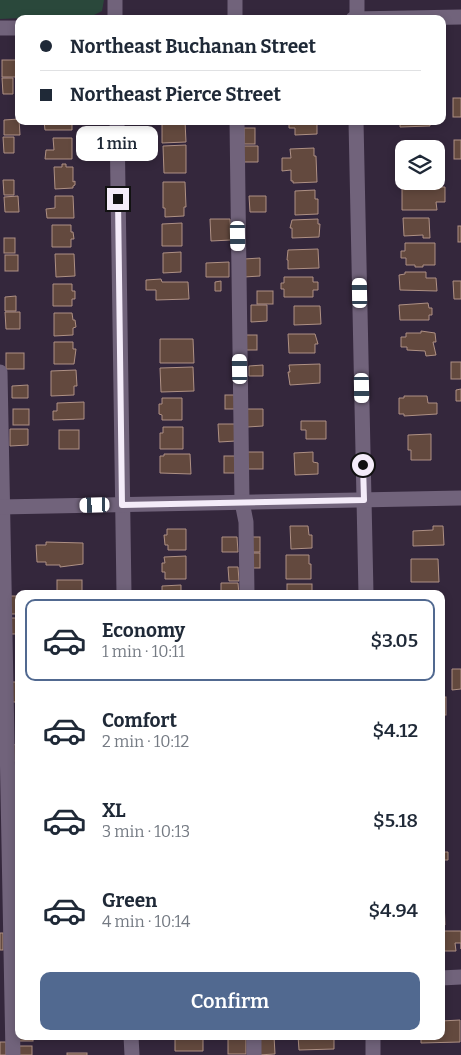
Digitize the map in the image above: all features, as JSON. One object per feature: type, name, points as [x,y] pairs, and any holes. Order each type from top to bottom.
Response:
[{"type":"street","points":[[115,0],[115,15]]},
{"type":"street","points":[[235,0],[235,15]]},
{"type":"street","points":[[356,15],[357,0]]},
{"type":"street","points":[[446,17],[461,17]]},
{"type":"street","points":[[0,28],[15,28]]},
{"type":"street","points":[[118,125],[124,590]]},
{"type":"street","points":[[237,125],[242,502],[246,522],[247,590]]},
{"type":"street","points":[[356,125],[366,590]]},
{"type":"street","points":[[0,372],[10,988],[13,1055]]},
{"type":"street","points":[[1,507],[461,498]]},
{"type":"street","points":[[445,978],[461,977]]},
{"type":"street","points":[[131,1040],[132,1055]]},
{"type":"street","points":[[254,1040],[254,1055]]},
{"type":"street","points":[[373,1040],[373,1055]]},
{"type":"green space","points":[[0,0],[104,0],[102,11],[94,15],[15,15],[15,18],[0,19]]},
{"type":"building","points":[[2,60],[15,60],[15,77],[2,77]]},
{"type":"building","points":[[2,78],[13,78],[13,94],[3,94]]},
{"type":"building","points":[[453,98],[461,98],[461,117],[453,117]]},
{"type":"building","points":[[15,119],[15,125],[19,125],[20,135],[4,135],[4,120]]},
{"type":"building","points":[[44,125],[72,125],[72,130],[45,130]]},
{"type":"building","points":[[162,125],[185,125],[186,142],[162,143]]},
{"type":"building","points":[[289,125],[317,125],[317,134],[295,135],[295,128],[289,128]]},
{"type":"building","points":[[400,125],[430,125],[430,126],[400,127]]},
{"type":"building","points":[[244,128],[255,128],[255,144],[244,144]]},
{"type":"building","points":[[3,137],[14,137],[14,153],[4,153]]},
{"type":"building","points":[[53,138],[72,138],[72,159],[45,159],[46,150],[54,150]]},
{"type":"building","points":[[454,140],[461,140],[461,159],[454,159]]},
{"type":"building","points":[[186,145],[186,173],[164,173],[163,146]]},
{"type":"building","points":[[243,146],[258,146],[258,162],[244,162]]},
{"type":"building","points":[[314,148],[317,182],[293,183],[291,181],[291,170],[282,171],[282,158],[291,158],[290,149]]},
{"type":"building","points":[[62,164],[66,164],[66,167],[73,167],[73,182],[75,181],[75,185],[73,188],[55,189],[54,167],[62,167]]},
{"type":"building","points":[[3,180],[14,180],[14,195],[4,195]]},
{"type":"building","points":[[163,182],[185,182],[186,207],[184,207],[184,216],[165,217]]},
{"type":"building","points":[[315,190],[315,199],[318,199],[318,214],[295,215],[295,191]]},
{"type":"building","points":[[402,190],[445,190],[445,202],[436,202],[437,210],[402,210]]},
{"type":"building","points":[[18,196],[19,212],[5,212],[4,197]]},
{"type":"building","points":[[55,196],[73,196],[74,218],[47,218],[46,209],[55,208]]},
{"type":"building","points":[[249,196],[266,196],[266,212],[250,212]]},
{"type":"building","points":[[403,218],[429,218],[430,238],[423,238],[423,235],[404,236]]},
{"type":"building","points":[[210,219],[230,219],[231,240],[211,241]]},
{"type":"building","points":[[318,219],[318,224],[320,224],[319,237],[292,238],[292,228],[290,228],[292,220]]},
{"type":"building","points":[[182,223],[182,246],[162,246],[162,224]]},
{"type":"building","points":[[52,225],[71,225],[74,239],[71,239],[71,247],[52,247]]},
{"type":"building","points":[[458,226],[461,226],[461,242],[458,242]]},
{"type":"building","points":[[4,238],[15,238],[15,253],[4,253]]},
{"type":"building","points":[[405,243],[435,243],[435,265],[415,267],[415,265],[406,265],[406,258],[401,258],[401,251],[405,251]]},
{"type":"building","points":[[318,249],[319,268],[288,269],[288,250]]},
{"type":"building","points":[[181,252],[181,272],[163,273],[163,253]]},
{"type":"building","points":[[55,254],[74,254],[75,276],[56,277]]},
{"type":"building","points":[[5,255],[18,255],[18,271],[5,271]]},
{"type":"building","points":[[260,258],[260,276],[244,277],[244,259]]},
{"type":"building","points":[[229,262],[229,277],[206,277],[206,263]]},
{"type":"building","points":[[405,272],[426,272],[426,278],[436,278],[437,291],[400,290],[399,275],[405,274]]},
{"type":"building","points":[[284,277],[313,277],[313,282],[318,282],[318,290],[313,290],[313,297],[284,297],[284,289],[281,289],[281,283],[284,283]]},
{"type":"building","points":[[161,279],[162,282],[188,282],[189,299],[156,300],[156,290],[146,290],[146,280]]},
{"type":"building","points":[[221,281],[221,291],[215,291],[215,282]]},
{"type":"building","points":[[453,281],[461,281],[461,299],[454,299]]},
{"type":"building","points":[[53,284],[72,284],[72,291],[75,291],[75,299],[72,299],[72,306],[53,306]]},
{"type":"building","points":[[257,291],[273,291],[273,304],[257,304]]},
{"type":"building","points":[[16,296],[16,311],[5,311],[5,297]]},
{"type":"building","points":[[428,303],[429,308],[432,308],[432,315],[429,315],[429,320],[400,320],[399,305]]},
{"type":"building","points":[[251,305],[267,305],[267,321],[251,322]]},
{"type":"building","points":[[294,306],[320,306],[321,324],[294,325]]},
{"type":"building","points":[[5,312],[20,312],[20,329],[6,329]]},
{"type":"building","points":[[54,313],[72,313],[76,327],[73,328],[73,335],[54,336]]},
{"type":"building","points":[[421,331],[435,333],[436,342],[433,342],[436,355],[426,356],[425,351],[407,350],[407,347],[401,347],[401,337],[406,337],[406,333],[421,333]]},
{"type":"building","points":[[288,334],[315,334],[318,344],[315,344],[315,353],[289,353]]},
{"type":"building","points":[[245,335],[257,335],[257,350],[245,350]]},
{"type":"building","points":[[160,339],[193,339],[194,363],[160,363]]},
{"type":"building","points":[[54,342],[73,342],[73,349],[76,349],[74,364],[54,364]]},
{"type":"building","points":[[6,353],[24,353],[24,369],[6,369]]},
{"type":"building","points":[[451,362],[461,362],[461,379],[451,379]]},
{"type":"building","points":[[320,364],[320,383],[290,385],[289,365]]},
{"type":"building","points":[[263,365],[263,376],[249,376],[249,366]]},
{"type":"building","points":[[193,367],[194,391],[161,392],[160,368]]},
{"type":"building","points":[[76,370],[77,386],[74,386],[74,395],[51,396],[51,371]]},
{"type":"building","points":[[28,385],[28,398],[12,398],[12,386]]},
{"type":"building","points":[[461,389],[461,401],[456,401],[456,390]]},
{"type":"building","points":[[225,395],[236,395],[236,409],[225,409]]},
{"type":"building","points":[[404,396],[427,396],[428,403],[437,403],[437,414],[404,416],[404,414],[399,414],[399,398],[404,398]]},
{"type":"building","points":[[162,398],[182,398],[182,420],[162,420],[162,415],[159,414],[159,404],[162,404]]},
{"type":"building","points":[[84,402],[84,419],[53,420],[53,411],[57,411],[57,403]]},
{"type":"building","points":[[13,409],[29,409],[29,425],[13,425]]},
{"type":"building","points":[[247,409],[263,409],[263,426],[247,427]]},
{"type":"building","points":[[301,421],[326,421],[326,439],[306,439],[306,430],[301,430]]},
{"type":"building","points":[[218,424],[236,424],[236,441],[219,442]]},
{"type":"building","points":[[163,427],[183,427],[183,449],[160,449],[160,433],[163,433]]},
{"type":"building","points":[[10,429],[28,429],[28,445],[10,446]]},
{"type":"building","points":[[59,430],[79,430],[79,449],[59,449]]},
{"type":"building","points":[[431,434],[431,460],[411,460],[411,450],[408,450],[408,435]]},
{"type":"building","points":[[247,452],[263,452],[263,469],[247,469]]},
{"type":"building","points":[[313,452],[313,462],[318,463],[318,474],[295,475],[294,453]]},
{"type":"building","points":[[164,454],[190,454],[191,474],[160,473],[160,456],[164,456]]},
{"type":"building","points":[[224,456],[235,456],[235,473],[224,473]]},
{"type":"building","points":[[290,526],[308,526],[309,535],[312,535],[312,548],[291,549]]},
{"type":"building","points":[[433,526],[443,526],[444,545],[413,546],[413,531],[433,530]]},
{"type":"building","points":[[167,529],[186,529],[186,550],[168,550],[168,545],[165,545],[164,535],[167,535]]},
{"type":"building","points":[[222,537],[237,537],[238,552],[222,552]]},
{"type":"building","points":[[249,537],[260,537],[260,552],[249,552]]},
{"type":"building","points":[[46,542],[83,543],[83,564],[60,567],[60,565],[46,565],[46,562],[37,562],[36,545],[46,545]]},
{"type":"building","points":[[249,553],[260,553],[260,568],[249,568]]},
{"type":"building","points":[[286,555],[309,555],[311,579],[286,579]]},
{"type":"building","points":[[186,556],[186,579],[165,579],[165,572],[162,572],[162,563],[165,563],[164,557]]},
{"type":"building","points":[[411,559],[438,559],[439,582],[411,582]]},
{"type":"building","points":[[228,567],[238,567],[239,581],[229,581]]},
{"type":"building","points":[[57,580],[82,580],[82,590],[57,590]]},
{"type":"building","points":[[221,583],[238,583],[239,590],[221,590]]},
{"type":"building","points":[[287,584],[312,584],[312,590],[287,590]]},
{"type":"building","points":[[181,585],[181,590],[162,590],[162,586]]},
{"type":"building","points":[[8,596],[15,596],[15,614],[8,614]]},
{"type":"building","points":[[9,618],[15,618],[15,634],[10,634]]},
{"type":"building","points":[[452,669],[461,669],[461,689],[452,690]]},
{"type":"building","points":[[11,682],[15,682],[15,702],[11,702]]},
{"type":"building","points":[[445,697],[446,697],[445,715]]},
{"type":"building","points":[[13,745],[15,745],[15,761],[13,761]]},
{"type":"building","points":[[445,852],[448,852],[448,860],[445,860]]},
{"type":"building","points":[[445,931],[461,931],[461,943],[455,943],[456,951],[445,951]]},
{"type":"building","points":[[0,933],[3,933],[3,950],[0,950]]},
{"type":"building","points":[[460,1020],[460,1042],[421,1043],[421,1040],[445,1040],[445,1021]]},
{"type":"building","points":[[175,1040],[203,1040],[203,1051],[175,1051]]},
{"type":"building","points":[[228,1040],[246,1040],[246,1054],[228,1054]]},
{"type":"building","points":[[257,1040],[274,1040],[275,1054],[258,1055]]},
{"type":"building","points":[[298,1040],[334,1040],[334,1049],[299,1050]]},
{"type":"building","points":[[0,1042],[6,1042],[6,1055],[0,1055]]},
{"type":"building","points":[[17,1046],[32,1046],[32,1055],[17,1055]]},
{"type":"building","points":[[67,1053],[87,1053],[87,1055],[67,1055]]},
{"type":"route","points":[[118,199],[122,505],[364,500],[363,465]]}]
